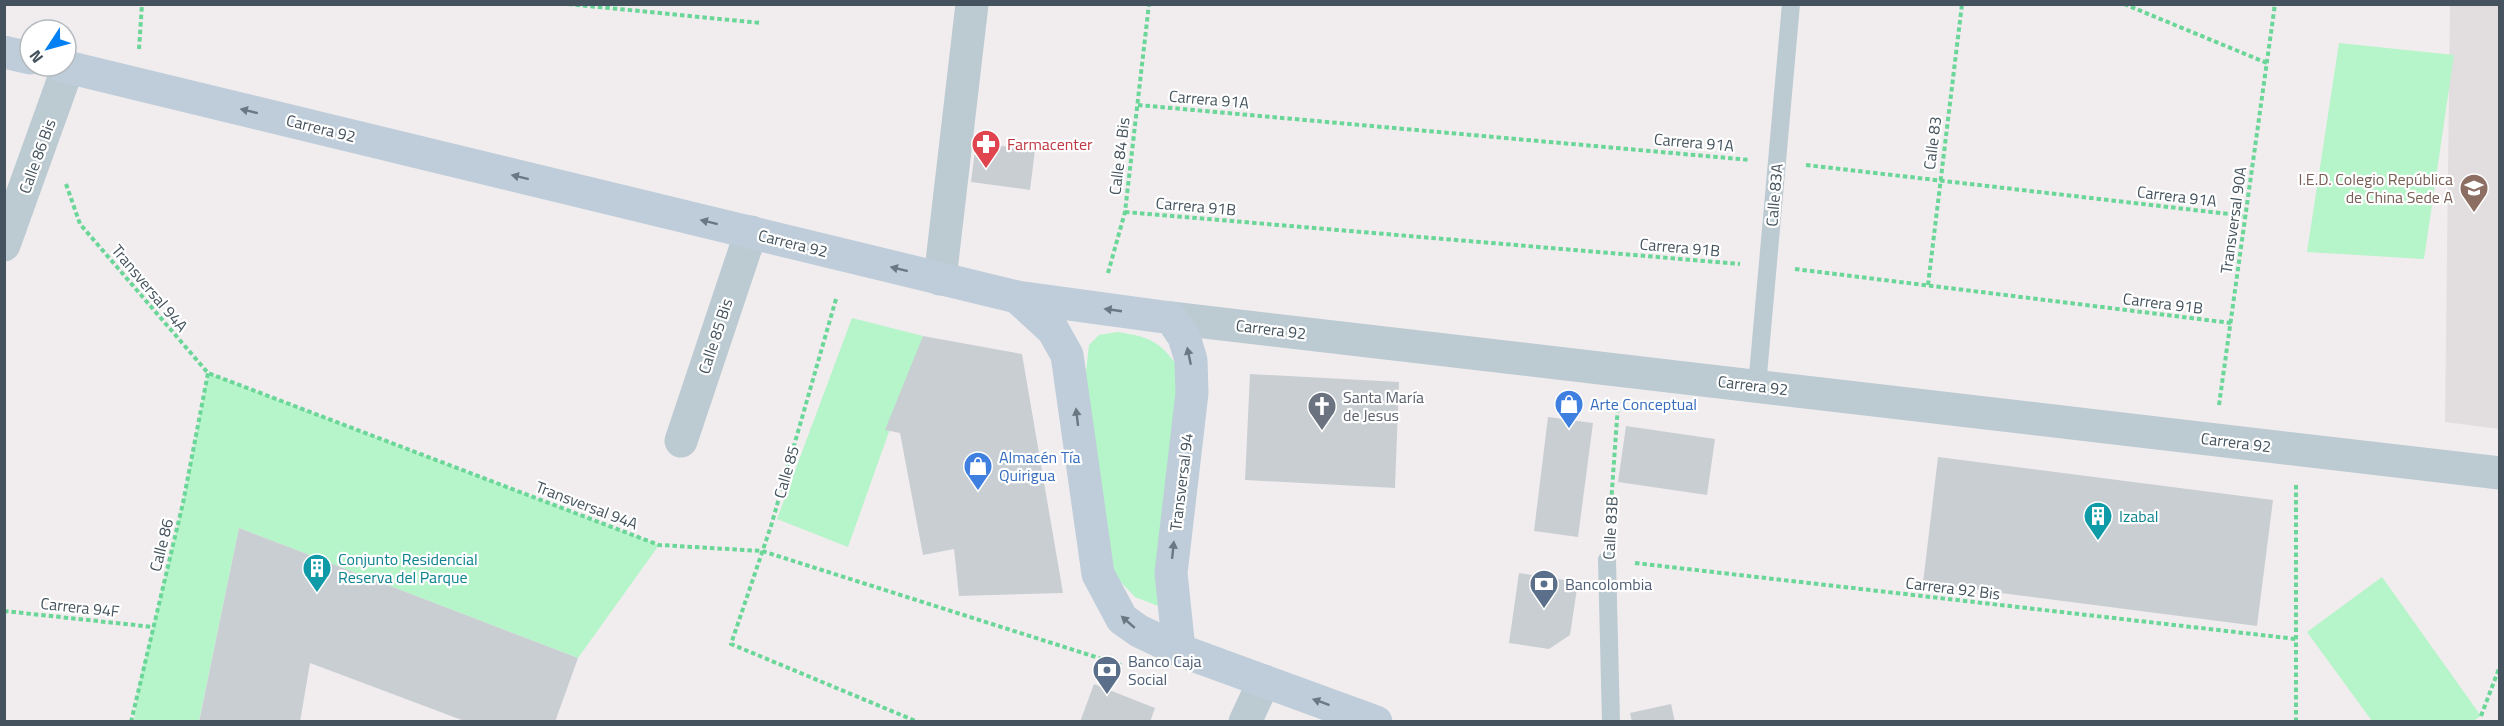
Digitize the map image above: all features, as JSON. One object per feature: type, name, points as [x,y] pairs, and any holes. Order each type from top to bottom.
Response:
[{"type":"main road","name":"Carrera 92","points":[[78,70],[1017,297],[1171,318]]},
{"type":"main road","points":[[1017,297],[1053,330],[1067,355],[1098,574],[1122,619],[1179,650],[1376,722]]},
{"type":"main road","name":"Transversal 94","points":[[1171,318],[1184,337],[1191,360],[1191,393],[1171,573],[1179,650]]},
{"type":"street","points":[[940,279],[972,4]]},
{"type":"street","name":"Calle 86 Bis","points":[[4,244],[61,78]]},
{"type":"street","name":"Calle 85 Bis","points":[[681,441],[751,232]]},
{"type":"street","name":"Carrera 92","points":[[1171,318],[2499,473]]},
{"type":"street","points":[[1245,722],[1264,681]]},
{"type":"lane","name":"Calle 83A","points":[[1757,386],[1791,4]]},
{"type":"lane","name":"Calle 83B","points":[[1607,560],[1611,722]]},
{"type":"path","points":[[138,53],[142,4]]},
{"type":"path","points":[[568,4],[761,23]]},
{"type":"path","points":[[659,13],[660,4]]},
{"type":"path","name":"Calle 84 Bis","points":[[1098,308],[1125,212],[1149,4]]},
{"type":"path","name":"Calle 83","points":[[1928,285],[1962,4]]},
{"type":"path","points":[[2124,4],[2267,63]]},
{"type":"path","name":"Transversal 90A","points":[[2213,439],[2275,4]]},
{"type":"path","name":"Carrera 91A","points":[[1138,105],[1777,162],[2246,216]]},
{"type":"path","name":"Transversal 94A","points":[[65,182],[80,224],[208,373],[659,545],[762,551],[1122,665]]},
{"type":"path","name":"Carrera 91B","points":[[1125,212],[1767,266],[2231,323]]},
{"type":"path","name":"Calle 85","points":[[836,299],[762,551],[731,644],[918,722]]},
{"type":"path","name":"Calle 83B","points":[[1607,560],[1620,370]]},
{"type":"path","name":"Calle 86","points":[[131,722],[183,503],[208,373]]},
{"type":"path","points":[[2296,449],[2296,722]]},
{"type":"path","name":"Carrera 92 Bis","points":[[1607,560],[2296,639]]},
{"type":"path","name":"Carrera 94F","points":[[4,611],[153,627]]},
{"type":"path","points":[[2481,716],[2499,666]]},
{"type":"shaded area","name":"I.E.D. Colegio República de China Sede A","points":[[2450,5],[2499,5],[2499,429],[2445,422]]},
{"type":"green space","points":[[2339,43],[2454,55],[2424,259],[2307,252]]},
{"type":"green space","points":[[852,318],[923,336],[848,547],[777,519]]},
{"type":"green space","points":[[1117,332],[1140,336],[1156,343],[1182,373],[1158,606],[1135,597],[1118,579],[1106,549],[1086,372],[1089,345],[1099,335]]},
{"type":"green space","points":[[208,373],[659,545],[578,658],[239,528],[199,721],[134,722],[138,688],[183,503]]},
{"type":"green space","points":[[2382,577],[2481,716],[2473,721],[2372,721],[2307,632]]},
{"type":"building","points":[[976,143],[1035,150],[1030,190],[971,182]]},
{"type":"building","name":"Almacén Tía Quirigua","points":[[923,336],[1022,354],[1063,593],[959,596],[954,549],[923,555],[900,433],[885,430]]},
{"type":"building","name":"Santa María de Jesus","points":[[1250,374],[1399,382],[1395,488],[1245,480]]},
{"type":"building","points":[[1548,417],[1593,423],[1578,537],[1534,531]]},
{"type":"building","points":[[1626,426],[1715,439],[1707,495],[1618,482]]},
{"type":"building","name":"Izabal","points":[[1938,457],[2273,500],[2257,626],[1923,583]]},
{"type":"building","name":"Conjunto Residencial Reserva del Parque","points":[[239,528],[578,658],[555,722],[467,722],[310,663],[300,722],[199,722]]},
{"type":"building","name":"Bancolombia","points":[[1519,573],[1578,582],[1570,635],[1549,649],[1509,643]]},
{"type":"building","name":"Banco Caja Social","points":[[1094,684],[1155,708],[1150,722],[1080,722]]},
{"type":"building","points":[[1671,704],[1675,722],[1632,722],[1630,713]]},
{"type":"place","name":"Farmacenter","points":[[986,170]]},
{"type":"place","name":"I.E.D. Colegio República de China Sede A","points":[[2474,214]]},
{"type":"place","name":"Arte Conceptual","points":[[1569,430]]},
{"type":"place","name":"Santa María de Jesus","points":[[1322,432]]},
{"type":"place","name":"Almacén Tía Quirigua","points":[[978,492]]},
{"type":"place","name":"Izabal","points":[[2098,542]]},
{"type":"place","name":"Conjunto Residencial Reserva del Parque","points":[[317,594]]},
{"type":"place","name":"Bancolombia","points":[[1544,610]]},
{"type":"place","name":"Banco Caja Social","points":[[1107,696]]}]
